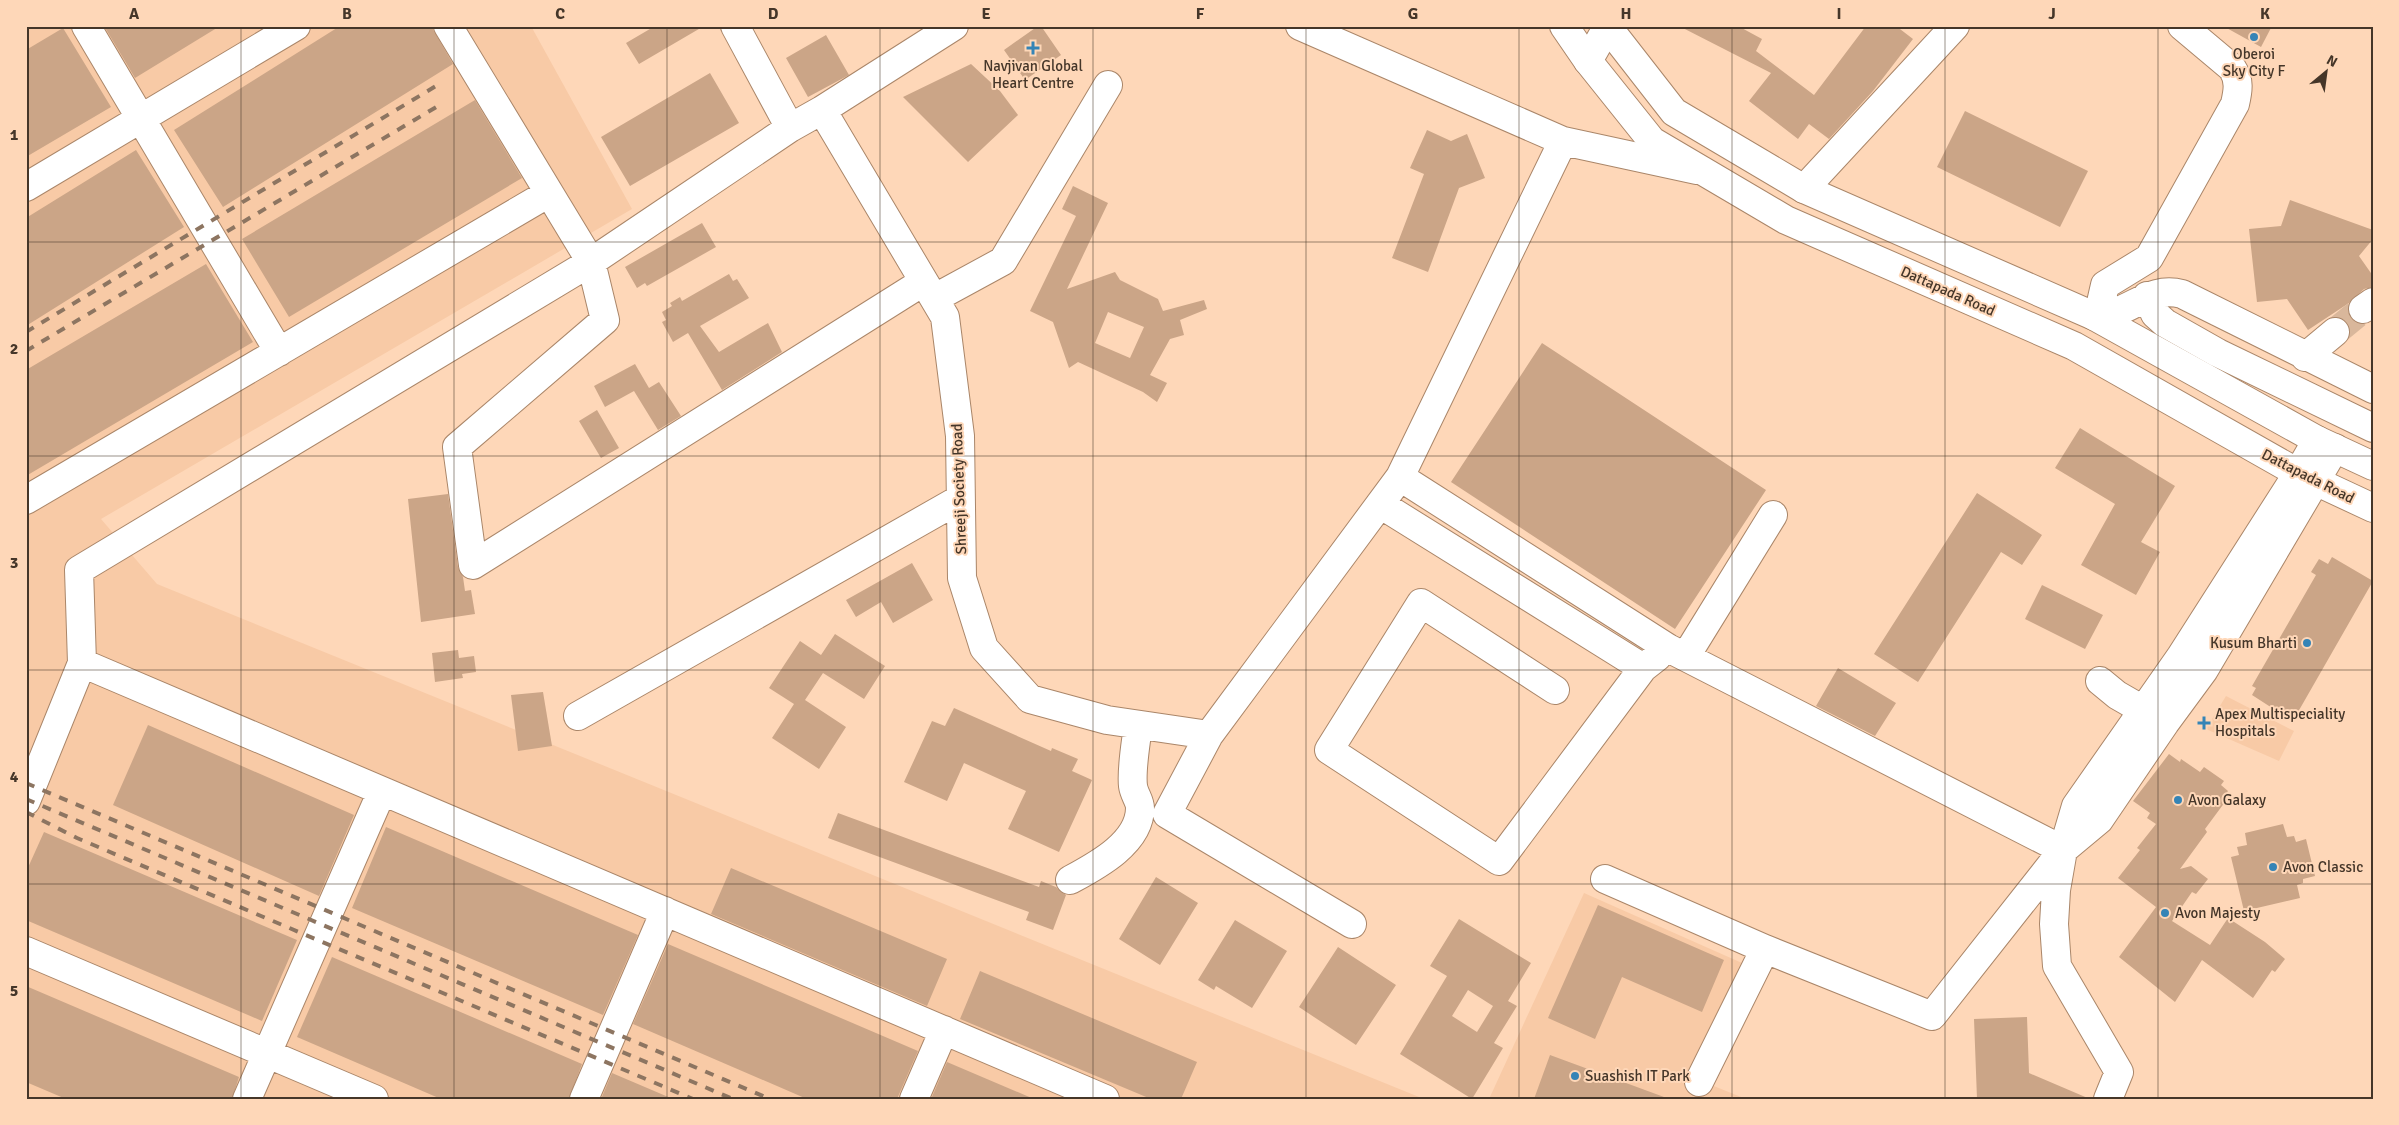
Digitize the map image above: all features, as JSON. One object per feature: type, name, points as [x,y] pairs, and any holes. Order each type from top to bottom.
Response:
[{"type":"street","points":[[86,26],[279,352]]},
{"type":"street","points":[[26,187],[296,26]]},
{"type":"street","points":[[448,26],[591,262],[605,320],[458,446],[473,565],[929,290],[1003,261],[1108,85]]},
{"type":"street","points":[[735,26],[790,128]]},
{"type":"street","points":[[26,800],[82,663],[79,570],[591,262],[790,128],[822,110],[954,26]]},
{"type":"street","points":[[1300,26],[1562,141],[1704,171]]},
{"type":"street","name":"Dattapada Road","points":[[1564,26],[1588,61],[1652,141],[1786,220],[2074,346],[2307,477],[2373,508]]},
{"type":"street","points":[[1588,61],[1608,26],[1674,112],[1804,189],[2097,311],[2326,444],[2373,466]]},
{"type":"street","points":[[1804,189],[1955,26]]},
{"type":"street","points":[[2097,311],[2105,285],[2149,258],[2235,104],[2237,75],[2232,68],[2182,26]]},
{"type":"street","name":"Shreeji Society Road","points":[[822,110],[945,317],[960,436],[962,578],[984,648],[1030,699],[1107,720],[1209,735]]},
{"type":"street","points":[[1352,924],[1166,814],[1209,735],[1391,511],[1400,476],[1562,141]]},
{"type":"street","points":[[26,500],[549,193]]},
{"type":"street","points":[[2097,311],[2116,312],[2147,296],[2163,291],[2182,294],[2305,357],[2373,389]]},
{"type":"street","points":[[2147,296],[2155,314],[2165,323],[2218,353],[2373,428]]},
{"type":"street","points":[[2305,357],[2335,332]]},
{"type":"street","points":[[2153,716],[2204,670],[2326,444]]},
{"type":"street","points":[[1400,476],[1677,652],[2063,850]]},
{"type":"street","points":[[1605,879],[1765,949],[1932,1016],[2063,850],[2099,820],[2101,793],[2153,716],[2181,656],[2307,477]]},
{"type":"street","points":[[578,716],[960,499]]},
{"type":"street","points":[[1391,511],[1643,668]]},
{"type":"street","points":[[1554,690],[1421,603],[1329,750],[1499,860],[1643,668],[1677,652],[1773,515]]},
{"type":"street","points":[[2181,656],[2204,670]]},
{"type":"street","points":[[82,663],[1105,1099]]},
{"type":"street","points":[[2100,681],[2117,695],[2153,716]]},
{"type":"street","points":[[1070,880],[1096,866],[1111,855],[1127,839],[1138,823],[1140,807],[1133,787],[1138,725]]},
{"type":"street","points":[[247,1099],[382,791]]},
{"type":"street","points":[[2063,850],[2056,890],[2054,924],[2057,966],[2119,1072],[2108,1099]]},
{"type":"street","points":[[584,1099],[665,911]]},
{"type":"street","points":[[1700,1082],[1765,949]]},
{"type":"street","points":[[26,951],[374,1099]]},
{"type":"street","points":[[914,1099],[944,1030]]},
{"type":"shaded area","points":[[26,26],[531,26],[632,209],[101,519],[157,584],[1424,1099],[26,1099]]},
{"type":"shaded area","points":[[2226,696],[2294,731],[2279,761],[2206,729]]},
{"type":"shaded area","points":[[1584,893],[1742,963],[1689,1076],[1746,1099],[1489,1099]]},
{"type":"building","points":[[104,26],[220,26],[135,78]]},
{"type":"building","points":[[340,26],[431,26],[453,64],[223,207],[174,130]]},
{"type":"building","points":[[655,26],[704,26],[639,64],[626,43]]},
{"type":"building","points":[[1038,26],[1041,26],[1061,55],[1025,80],[1004,50]]},
{"type":"building","points":[[1679,26],[1738,26],[1762,39],[1756,51],[1814,95],[1866,26],[1896,26],[1913,39],[1873,91],[1829,139],[1809,124],[1798,139],[1749,101],[1771,73]]},
{"type":"building","name":"Oberoi Sky City F","points":[[2223,26],[2272,26],[2261,47]]},
{"type":"building","points":[[63,28],[111,107],[26,157],[26,50]]},
{"type":"building","points":[[826,35],[849,75],[808,97],[786,58]]},
{"type":"building","points":[[971,64],[1000,91],[1018,115],[968,162],[903,97]]},
{"type":"building","points":[[710,73],[739,123],[630,186],[601,137]]},
{"type":"building","points":[[475,100],[522,178],[289,317],[242,239]]},
{"type":"building","points":[[1965,111],[2088,171],[2060,227],[1937,167]]},
{"type":"building","points":[[1427,130],[1451,141],[1467,134],[1485,178],[1459,188],[1428,272],[1392,258],[1424,174],[1410,168]]},
{"type":"building","points":[[136,150],[184,227],[26,326],[26,218]]},
{"type":"building","points":[[1073,186],[1108,203],[1067,289],[1115,272],[1120,280],[1158,299],[1163,311],[1204,300],[1207,309],[1180,320],[1184,335],[1170,339],[1150,375],[1167,383],[1157,402],[1143,392],[1078,362],[1069,368],[1053,322],[1030,311],[1076,216],[1062,209]],"holes":[[[1108,312],[1144,327],[1130,358],[1095,343]]]},
{"type":"building","points":[[2290,200],[2373,230],[2373,239],[2359,256],[2373,276],[2373,287],[2364,289],[2349,303],[2308,330],[2287,299],[2257,302],[2249,229],[2281,226]]},
{"type":"building","points":[[702,223],[716,247],[647,286],[645,283],[637,288],[625,267]]},
{"type":"building","points":[[206,264],[253,342],[26,476],[26,370]]},
{"type":"building","points":[[729,274],[733,281],[737,279],[749,298],[700,326],[719,352],[768,323],[782,352],[722,390],[688,333],[673,342],[662,322],[666,320],[662,312],[672,306],[670,303],[680,297],[682,301]]},
{"type":"building","points":[[1542,343],[1766,490],[1675,629],[1451,482]]},
{"type":"building","points":[[635,364],[649,388],[659,382],[681,416],[658,430],[634,391],[605,407],[594,386]]},
{"type":"building","points":[[597,410],[619,448],[601,458],[579,421]]},
{"type":"building","points":[[2080,428],[2175,486],[2141,542],[2160,552],[2136,595],[2081,565],[2115,504],[2055,468]]},
{"type":"building","points":[[1977,493],[2042,535],[2022,565],[2001,552],[1918,682],[1874,654]]},
{"type":"building","points":[[448,494],[458,567],[463,577],[465,591],[471,590],[475,614],[421,622],[408,499]]},
{"type":"building","name":"Kusum Bharti","points":[[2332,557],[2373,581],[2298,712],[2294,710],[2289,719],[2252,695],[2256,688],[2252,686],[2316,575],[2311,572],[2319,559],[2328,564]]},
{"type":"building","points":[[912,563],[933,600],[893,623],[881,602],[856,617],[846,600]]},
{"type":"building","points":[[2042,585],[2103,615],[2085,649],[2025,619]]},
{"type":"building","points":[[835,634],[885,666],[864,699],[823,673],[805,700],[846,727],[819,769],[772,738],[794,704],[769,688],[800,641],[821,655]]},
{"type":"building","points":[[458,650],[459,658],[474,656],[476,672],[462,674],[463,678],[435,682],[432,653]]},
{"type":"building","points":[[1838,668],[1896,703],[1875,736],[1816,706]]},
{"type":"building","points":[[543,692],[552,746],[518,751],[511,695]]},
{"type":"building","points":[[954,708],[1051,751],[1052,748],[1078,759],[1072,771],[1092,780],[1059,852],[1008,829],[1026,791],[964,763],[947,801],[904,782],[932,721],[945,726]]},
{"type":"building","points":[[148,725],[354,815],[319,896],[113,805]]},
{"type":"building","name":"Avon Majesty","points":[[2169,754],[2180,762],[2181,759],[2200,772],[2204,767],[2224,781],[2221,785],[2228,791],[2222,800],[2225,802],[2205,829],[2207,832],[2180,869],[2191,866],[2208,879],[2196,894],[2192,892],[2172,921],[2210,945],[2228,918],[2265,942],[2285,959],[2275,972],[2272,970],[2253,998],[2202,960],[2175,1002],[2119,957],[2156,907],[2118,878],[2140,850],[2137,848],[2156,824],[2147,818],[2150,813],[2133,801]]},
{"type":"building","points":[[838,813],[1039,887],[1041,881],[1056,887],[1066,895],[1053,930],[1026,920],[1029,912],[828,838]]},
{"type":"building","name":"Avon Classic","points":[[2283,824],[2287,837],[2294,836],[2296,842],[2306,839],[2315,876],[2303,879],[2303,883],[2297,885],[2300,898],[2244,911],[2231,857],[2239,855],[2237,847],[2247,845],[2245,833]]},
{"type":"building","points":[[386,827],[638,935],[603,1015],[352,908]]},
{"type":"building","points":[[44,832],[297,940],[262,1021],[26,920],[26,872]]},
{"type":"building","points":[[731,868],[947,959],[927,1006],[711,914]]},
{"type":"building","points":[[1156,877],[1198,903],[1160,965],[1119,939]]},
{"type":"building","points":[[1598,905],[1724,960],[1702,1012],[1622,977],[1595,1039],[1548,1018]]},
{"type":"building","points":[[1459,919],[1531,963],[1508,1001],[1517,1006],[1494,1043],[1503,1048],[1472,1099],[1400,1054],[1447,976],[1430,966]],"holes":[[[1468,990],[1493,1006],[1477,1032],[1452,1016]]]},
{"type":"building","points":[[1235,920],[1287,951],[1252,1008],[1216,986],[1214,990],[1198,980]]},
{"type":"building","points":[[668,944],[918,1051],[897,1099],[807,1099],[633,1024]]},
{"type":"building","points":[[1338,947],[1396,985],[1356,1045],[1299,1007]]},
{"type":"building","points":[[332,957],[582,1064],[569,1099],[441,1099],[297,1037]]},
{"type":"building","points":[[980,971],[1197,1062],[1181,1099],[1151,1099],[960,1019]]},
{"type":"building","points":[[26,986],[239,1077],[232,1099],[66,1099],[26,1082]]},
{"type":"building","points":[[2027,1017],[2029,1073],[2090,1099],[1977,1099],[1974,1019]]},
{"type":"building","name":"Suashish IT Park","points":[[1550,1055],[1664,1097],[1664,1099],[1534,1099]]},
{"type":"building","points":[[947,1062],[1034,1099],[931,1099]]},
{"type":"building","points":[[612,1073],[673,1099],[601,1099]]},
{"type":"tunnel","points":[[2335,332],[2363,309]]},
{"type":"railway","points":[[26,332],[436,86]]},
{"type":"railway","points":[[26,351],[443,103]]},
{"type":"railway","points":[[26,783],[770,1099]]},
{"type":"railway","points":[[26,799],[733,1099]]},
{"type":"railway","points":[[26,812],[77,838],[693,1099]]},
{"type":"place","name":"Oberoi Sky City F","points":[[2254,37]]},
{"type":"place","name":"Navjivan Global Heart Centre","points":[[1033,48]]},
{"type":"place","name":"Kusum Bharti","points":[[2307,643]]},
{"type":"place","name":"Apex Multispeciality Hospitals","points":[[2204,723]]},
{"type":"place","name":"Avon Galaxy","points":[[2178,800]]},
{"type":"place","name":"Avon Classic","points":[[2273,867]]},
{"type":"place","name":"Avon Majesty","points":[[2165,913]]},
{"type":"place","name":"Suashish IT Park","points":[[1575,1076]]}]
